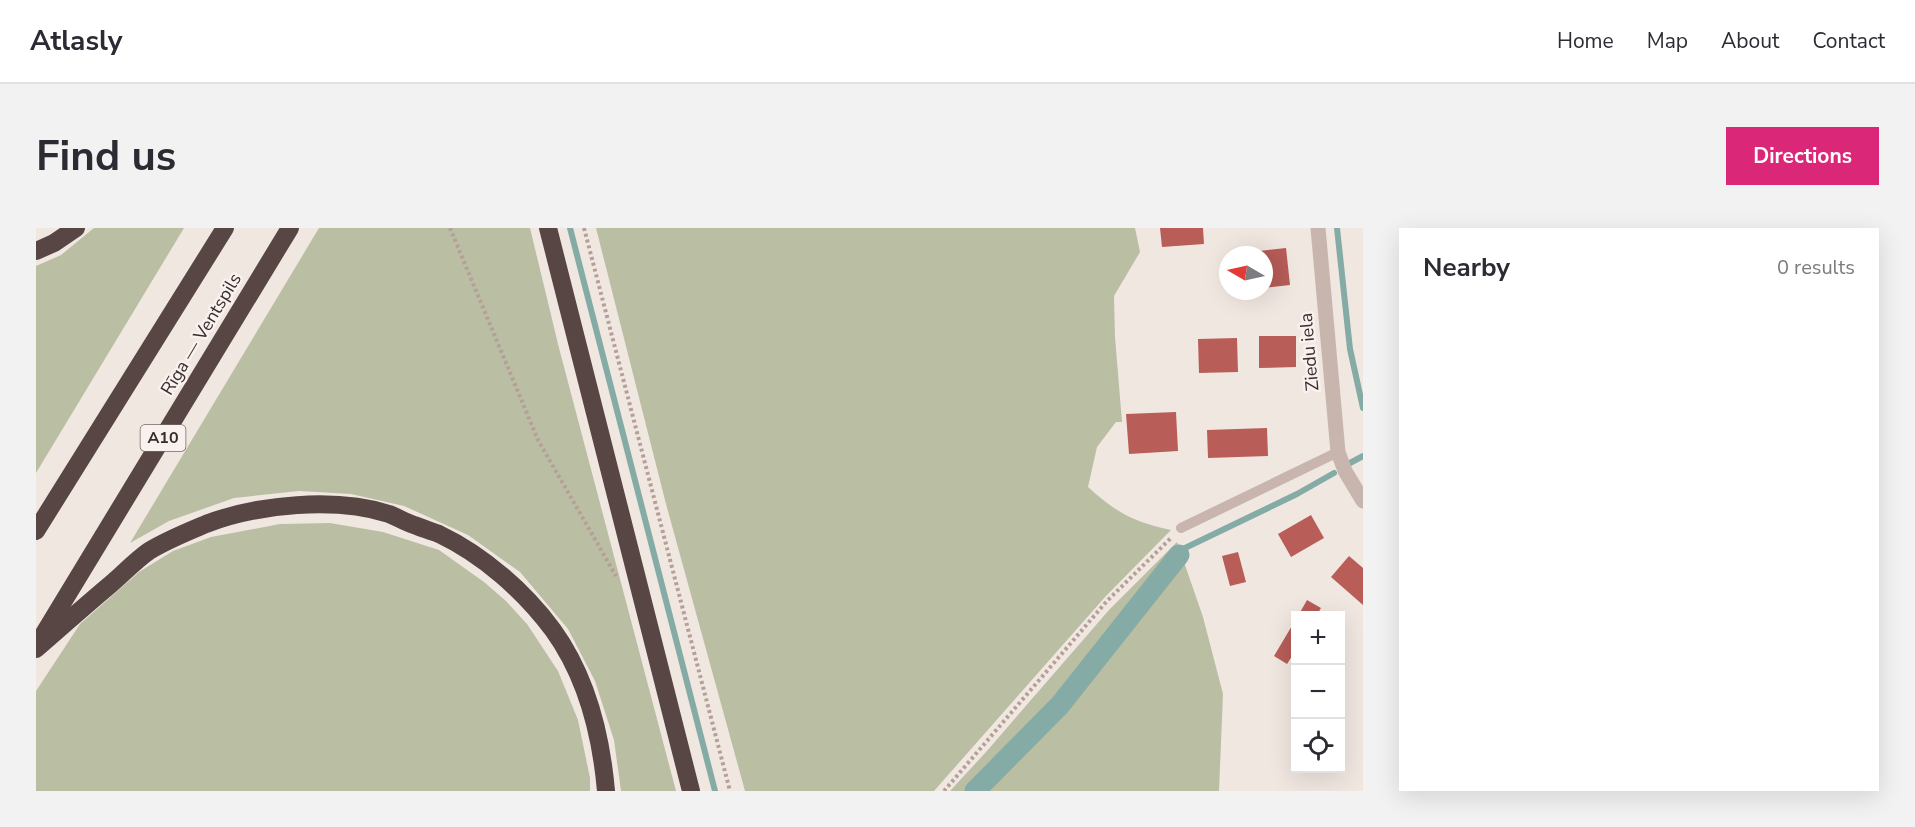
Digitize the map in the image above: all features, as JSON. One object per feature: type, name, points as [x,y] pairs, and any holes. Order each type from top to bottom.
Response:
[{"type":"highway","points":[[36,251],[54,243],[76,228]]},
{"type":"highway","name":"Rīga — Ventspils","points":[[36,531],[225,228]]},
{"type":"highway","name":"Rīga — Ventspils","points":[[36,648],[290,228]]},
{"type":"highway","points":[[548,228],[691,791]]},
{"type":"highway","points":[[36,648],[147,553],[169,540],[209,523],[248,511],[309,505],[357,507],[389,514],[439,534],[465,549],[504,577],[553,630],[580,677],[589,704],[599,738],[606,791]]},
{"type":"street","name":"Ziedu iela","points":[[1318,228],[1338,452],[1345,471],[1363,501]]},
{"type":"lane","points":[[1181,528],[1338,452]]},
{"type":"path","points":[[450,228],[538,440],[619,582]]},
{"type":"path","points":[[584,228],[730,791]]},
{"type":"path","points":[[944,791],[1107,601],[1181,528]]},
{"type":"green space","points":[[94,228],[184,228],[36,473],[36,266],[61,255]]},
{"type":"green space","points":[[319,228],[530,228],[559,348],[676,791],[621,791],[614,740],[595,681],[568,629],[520,572],[468,535],[404,506],[351,494],[299,491],[234,498],[169,521],[130,543]]},
{"type":"green space","points":[[596,228],[1135,228],[1140,252],[1114,296],[1122,422],[1116,422],[1097,447],[1088,487],[1108,504],[1126,515],[1146,524],[1171,530],[1105,597],[934,791],[745,791],[666,504]]},
{"type":"green space","points":[[330,523],[383,532],[439,550],[506,601],[527,624],[558,671],[578,720],[590,778],[590,791],[36,791],[36,691],[80,624],[139,572],[173,551],[211,537],[280,524]]},
{"type":"green space","points":[[1177,542],[1203,617],[1223,694],[1219,791],[950,791],[1109,610]]},
{"type":"building","points":[[1160,228],[1203,228],[1204,244],[1162,247]]},
{"type":"building","points":[[1286,248],[1290,285],[1273,287],[1273,249]]},
{"type":"building","points":[[1259,336],[1296,336],[1296,367],[1259,368]]},
{"type":"building","points":[[1237,338],[1238,372],[1199,373],[1198,339]]},
{"type":"building","points":[[1176,412],[1178,451],[1129,454],[1126,414]]},
{"type":"building","points":[[1267,428],[1268,456],[1208,458],[1207,430]]},
{"type":"building","points":[[1311,515],[1324,538],[1291,557],[1278,534]]},
{"type":"building","points":[[1238,552],[1246,582],[1230,586],[1222,556]]},
{"type":"building","points":[[1349,556],[1363,568],[1363,605],[1331,577]]},
{"type":"building","points":[[1307,600],[1321,608],[1319,611],[1301,611]]},
{"type":"building","points":[[1291,627],[1291,658],[1287,664],[1274,656]]},
{"type":"waterway","points":[[570,228],[715,791]]},
{"type":"waterway","points":[[1337,228],[1350,349],[1363,408]]},
{"type":"waterway","points":[[1350,463],[1363,456]]},
{"type":"waterway","points":[[1179,555],[1185,548],[1297,494],[1334,473]]},
{"type":"waterway","points":[[975,791],[1060,705],[1179,555]]}]
